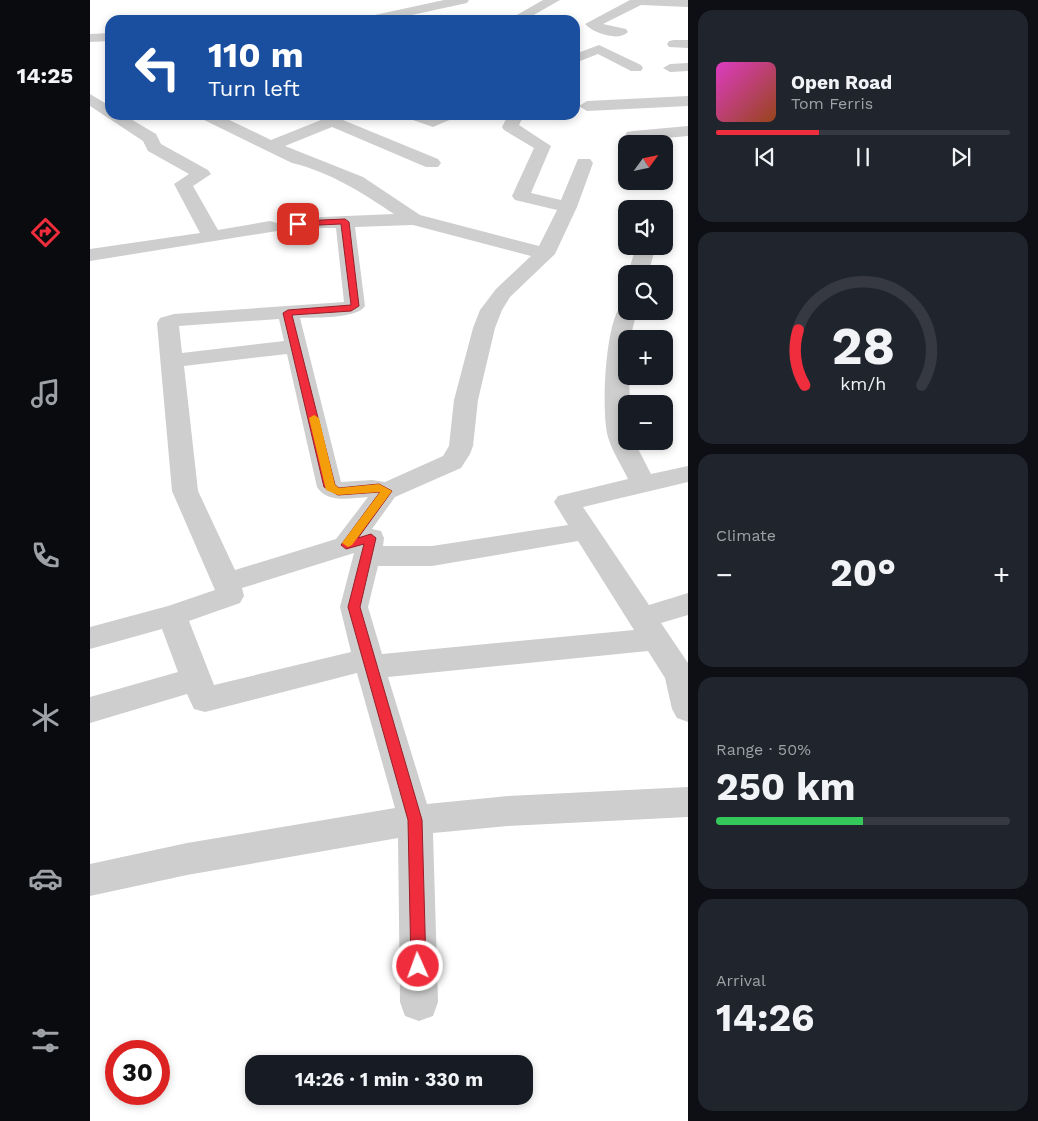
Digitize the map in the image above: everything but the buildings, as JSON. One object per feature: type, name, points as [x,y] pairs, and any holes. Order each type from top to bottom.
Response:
[{"type":"street","points":[[393,15],[461,0]]},
{"type":"street","points":[[524,15],[553,0]]},
{"type":"street","points":[[621,32],[612,32],[592,24],[640,0],[688,3]]},
{"type":"street","points":[[90,38],[105,37]]},
{"type":"street","points":[[580,57],[599,49],[636,68]]},
{"type":"street","points":[[670,68],[688,67]]},
{"type":"street","points":[[90,98],[105,95]]},
{"type":"street","points":[[90,98],[105,109]]},
{"type":"street","points":[[586,106],[688,101]]},
{"type":"street","points":[[121,120],[150,138],[154,147],[202,174],[183,184],[212,238]]},
{"type":"street","points":[[216,120],[298,160],[310,161],[357,182],[413,219]]},
{"type":"street","points":[[514,120],[510,127],[543,146],[521,196],[568,207]]},
{"type":"street","points":[[271,146],[332,121],[432,163]]},
{"type":"street","points":[[644,135],[688,131]]},
{"type":"street","points":[[420,1002],[415,820],[354,607],[356,551],[386,491],[452,462],[458,454],[466,400],[484,328],[491,310],[503,294],[545,254],[568,207],[584,163]]},
{"type":"street","points":[[298,224],[413,219],[545,254]]},
{"type":"street","points":[[90,638],[172,616],[230,596],[227,584],[185,491],[168,323],[170,320],[288,313],[351,308],[355,306],[345,222]]},
{"type":"street","points":[[90,255],[212,238],[270,227]]},
{"type":"street","points":[[288,313],[330,487],[338,492],[379,487],[386,491]]},
{"type":"street","points":[[625,320],[619,340],[617,379],[620,436],[644,485]]},
{"type":"street","points":[[172,361],[296,346]]},
{"type":"street","points":[[688,474],[567,502],[680,676],[688,709]]},
{"type":"street","points":[[227,584],[356,551],[432,556],[585,531]]},
{"type":"street","points":[[172,616],[205,700],[369,663],[649,628],[688,604]]},
{"type":"street","points":[[90,710],[196,679]]},
{"type":"street","points":[[90,880],[187,859],[415,820],[508,811],[688,802]]},
{"type":"slow traffic","points":[[314,418],[330,487],[338,492],[379,487],[386,491],[348,543]]},
{"type":"route","points":[[298,224],[345,222],[355,306],[351,308],[288,313],[330,487],[338,492],[379,487],[386,491],[346,545],[371,538],[354,607],[415,820],[418,966]]}]
